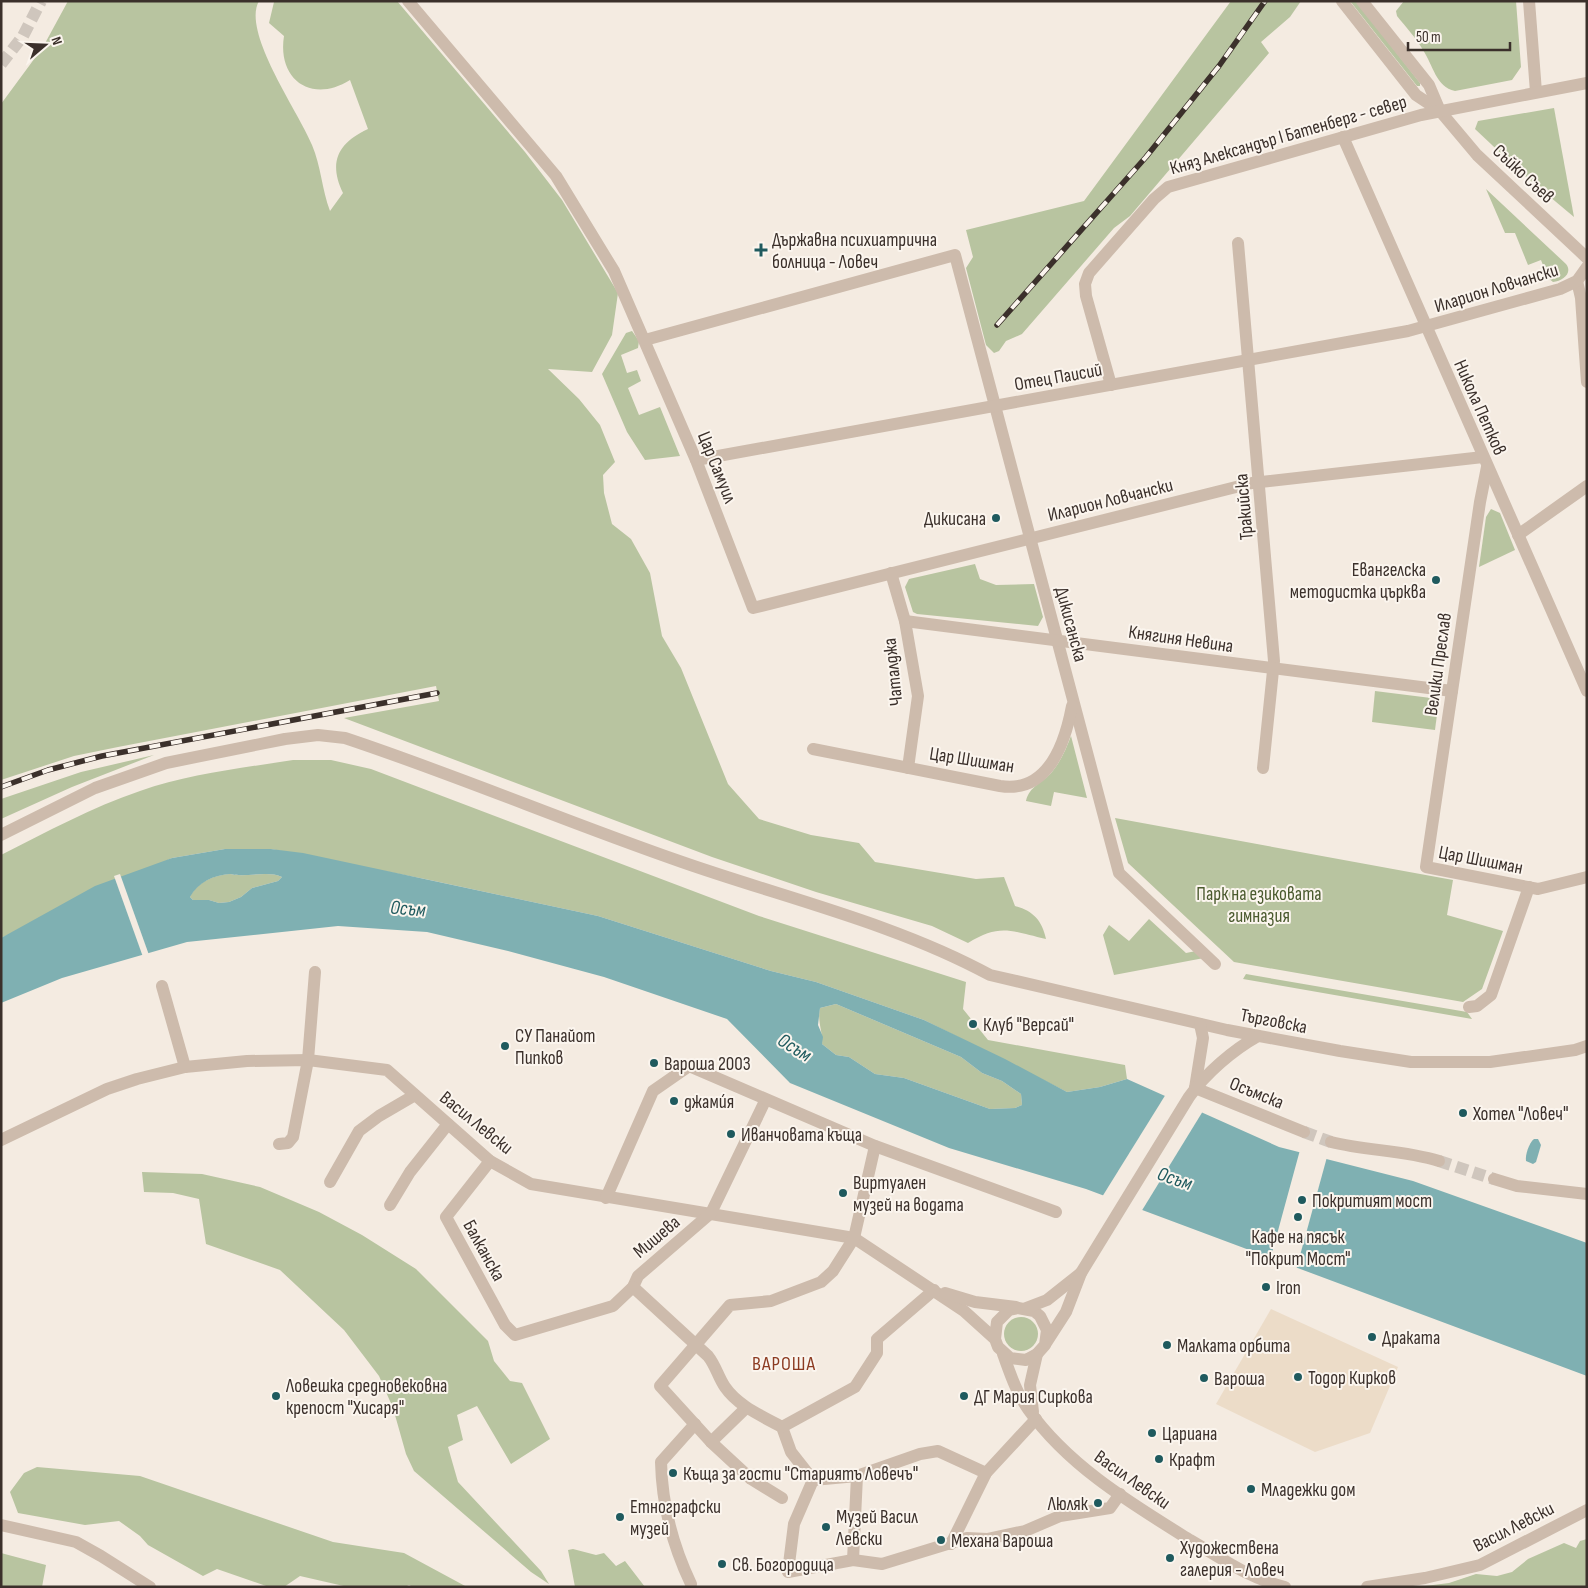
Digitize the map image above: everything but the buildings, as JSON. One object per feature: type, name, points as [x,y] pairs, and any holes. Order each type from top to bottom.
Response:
[{"type":"street","name":"Цар Самуил","points":[[408,1],[556,176],[614,271],[696,460],[753,608]]},
{"type":"street","name":"Съйко Съев","points":[[1342,1],[1416,95],[1440,111],[1477,155],[1587,258]]},
{"type":"street","name":"Съйко Съев","points":[[1362,1],[1429,85],[1440,111]]},
{"type":"street","points":[[1529,1],[1536,92]]},
{"type":"street","name":"Княз Александър I Батенберг - север","points":[[1111,385],[1086,296],[1085,284],[1090,273],[1154,199],[1175,185],[1440,111],[1587,83]]},
{"type":"street","name":"Никола Петков","points":[[1343,137],[1587,691]]},
{"type":"street","name":"Тракийска","points":[[1238,243],[1260,482],[1274,669],[1263,768]]},
{"type":"street","name":"Дикисанска","points":[[645,340],[955,256],[1119,873],[1215,964]]},
{"type":"street","points":[[1587,267],[1577,281],[1581,298],[1587,382]]},
{"type":"street","name":"Иларион Ловчански","points":[[1426,328],[1560,289],[1577,281]]},
{"type":"street","name":"Отец Паисий","points":[[696,460],[1426,328]]},
{"type":"street","name":"Иларион Ловчански","points":[[753,608],[1260,482],[1485,462]]},
{"type":"street","name":"Велики Преслав","points":[[1426,867],[1485,462]]},
{"type":"street","points":[[1518,535],[1587,486]]},
{"type":"street","points":[[1480,502],[1498,490]]},
{"type":"street","name":"Чаталджа","points":[[892,573],[905,621],[918,696],[908,768]]},
{"type":"street","name":"Княгиня Невина","points":[[905,621],[1452,691]]},
{"type":"street","name":"Цар Шишман","points":[[813,749],[1008,787],[1028,783],[1044,772],[1057,756],[1066,732],[1073,701]]},
{"type":"street","name":"Търговска","points":[[1,835],[95,788],[166,763],[284,739],[318,735],[345,738],[681,862],[898,933],[964,961],[990,975],[1227,1030],[1340,1052],[1411,1062],[1490,1062],[1586,1045]]},
{"type":"street","name":"Цар Шишман","points":[[1426,867],[1529,887],[1548,888],[1587,878]]},
{"type":"street","points":[[1469,1007],[1477,1006],[1491,995],[1529,887]]},
{"type":"street","points":[[279,1144],[288,1143],[293,1137],[308,1060],[315,972]]},
{"type":"street","points":[[162,986],[185,1067]]},
{"type":"street","points":[[1192,1092],[1199,1066],[1203,1038],[1200,1024]]},
{"type":"street","points":[[1199,1066],[1208,1044],[1215,1036],[1227,1030],[1230,1044],[1227,1053],[1212,1073]]},
{"type":"street","points":[[934,1290],[964,1311],[995,1339],[1003,1354],[1018,1360],[1026,1360],[1041,1350],[1066,1312],[1080,1273],[1192,1092],[1241,1046],[1258,1036]]},
{"type":"street","name":"Васил Левски","points":[[1,1140],[107,1089],[185,1067],[247,1061],[308,1060],[386,1070],[490,1161],[531,1184],[854,1238],[934,1290]]},
{"type":"street","points":[[606,1198],[653,1091],[689,1066],[765,1101],[875,1146],[1056,1212]]},
{"type":"street","name":"Осъмска","points":[[1192,1092],[1304,1132]]},
{"type":"street","points":[[330,1182],[359,1131],[379,1116],[415,1095]]},
{"type":"street","name":"Мишева","points":[[515,1335],[613,1306],[633,1287],[638,1276],[711,1213],[765,1101]]},
{"type":"street","points":[[390,1205],[410,1172],[448,1124]]},
{"type":"street","points":[[1331,1142],[1359,1148],[1415,1153],[1439,1161]]},
{"type":"street","points":[[782,1498],[751,1479],[711,1442],[660,1386],[696,1347],[730,1305],[771,1301],[821,1282],[832,1271],[854,1238],[875,1146]]},
{"type":"street","name":"Балканска","points":[[490,1161],[446,1217],[505,1325],[515,1335]]},
{"type":"street","points":[[1494,1179],[1517,1186],[1587,1194]]},
{"type":"street","points":[[995,1339],[997,1322],[1010,1310],[1047,1300],[1080,1273]]},
{"type":"street","points":[[633,1287],[696,1347],[708,1356],[715,1365],[720,1379],[727,1390],[746,1408],[782,1427],[791,1452],[813,1480]]},
{"type":"street","points":[[934,1290],[975,1302],[1022,1308],[1040,1316],[1044,1322],[1047,1338],[1041,1350],[1030,1385],[1031,1403],[1036,1419],[986,1473],[951,1544]]},
{"type":"street","points":[[782,1427],[855,1387],[876,1352],[877,1339],[934,1290]]},
{"type":"street","name":"Васил Левски","points":[[1003,1354],[1021,1398],[1036,1419],[1077,1462],[1140,1509],[1236,1568],[1267,1582],[1285,1587]]},
{"type":"street","points":[[711,1442],[746,1408]]},
{"type":"street","points":[[690,1584],[670,1533],[662,1493],[661,1462],[695,1424]]},
{"type":"street","points":[[813,1480],[857,1476],[920,1454],[938,1451],[986,1473]]},
{"type":"street","points":[[853,1560],[857,1476]]},
{"type":"street","points":[[813,1480],[794,1524],[788,1572],[853,1560],[882,1564],[967,1538],[987,1539],[1018,1533],[1060,1516],[1110,1508],[1120,1494]]},
{"type":"street","name":"Васил Левски","points":[[1367,1587],[1391,1586],[1480,1565],[1587,1510]]},
{"type":"street","points":[[1,1525],[76,1542],[102,1556],[150,1587]]},
{"type":"green space","points":[[68,1],[259,1],[256,15],[258,32],[274,73],[312,145],[330,211],[343,193],[336,172],[336,163],[339,155],[349,141],[368,129],[350,80],[336,87],[323,89],[311,88],[300,84],[292,76],[286,65],[283,52],[284,36],[269,23],[274,2],[397,1],[525,152],[562,200],[618,293],[612,335],[592,372],[548,369],[579,399],[600,425],[615,462],[603,475],[604,493],[612,524],[631,539],[650,573],[662,636],[681,668],[728,784],[759,819],[811,835],[859,843],[875,862],[976,879],[1004,877],[1015,906],[1036,917],[1046,939],[1006,930],[989,933],[968,943],[932,926],[816,892],[712,857],[344,718],[439,701],[436,686],[74,756],[1,780],[1,104],[43,47]]},
{"type":"green space","points":[[1231,1],[1301,1],[1290,17],[1261,42],[1269,53],[1130,216],[1114,228],[1022,334],[1006,341],[999,351],[994,353],[986,345],[966,268],[973,257],[966,230],[1084,201]]},
{"type":"green space","points":[[1350,1],[1356,1],[1420,83],[1420,86],[1417,86]]},
{"type":"green space","points":[[1404,1],[1516,1],[1521,67],[1512,80],[1455,91],[1449,89],[1439,80],[1420,46],[1397,16],[1396,11]]},
{"type":"green space","points":[[1554,108],[1574,217],[1525,176],[1475,129],[1478,121]]},
{"type":"green space","points":[[1486,189],[1566,264],[1568,273],[1566,276],[1553,282],[1548,278],[1541,260],[1528,265],[1515,233],[1505,233]]},
{"type":"green space","points":[[632,331],[639,341],[638,348],[621,355],[627,373],[637,370],[641,381],[628,388],[639,415],[660,407],[680,456],[645,460],[627,432],[602,374],[626,333]]},
{"type":"green space","points":[[1491,509],[1500,513],[1515,550],[1479,567],[1486,517]]},
{"type":"green space","points":[[975,564],[980,579],[996,585],[1034,584],[1043,617],[1038,626],[917,614],[913,612],[905,587],[909,579]]},
{"type":"green space","points":[[1375,691],[1439,699],[1435,730],[1372,722]]},
{"type":"green space","points":[[1071,736],[1087,798],[1054,792],[1051,806],[1026,801],[1033,788],[1055,768]]},
{"type":"green space","points":[[154,755],[72,787],[1,819],[1,799],[81,772]]},
{"type":"green space","points":[[293,760],[331,760],[371,769],[759,916],[966,982],[963,1009],[988,1040],[1125,1065],[1127,1079],[1100,1087],[1067,1092],[924,1020],[816,982],[771,971],[598,916],[425,879],[271,849],[225,849],[172,858],[1,938],[1,855],[87,812],[140,791],[196,776]]},
{"type":"green space","name":"Парк на езиковата гимназия","points":[[1115,818],[1453,880],[1447,915],[1503,931],[1482,989],[1463,1002],[1234,962],[1128,863]]},
{"type":"green space","points":[[230,874],[270,874],[282,877],[278,881],[252,888],[241,897],[229,902],[219,903],[209,900],[193,900],[190,897],[197,887],[207,880]]},
{"type":"green space","points":[[1149,919],[1186,953],[1196,951],[1204,958],[1114,975],[1103,935],[1109,925],[1129,941]]},
{"type":"green space","points":[[1246,974],[1467,1012],[1472,1019],[1243,979]]},
{"type":"green space","points":[[836,1004],[961,1057],[982,1073],[1002,1081],[1021,1094],[1022,1105],[1015,1108],[990,1109],[904,1078],[875,1074],[849,1057],[836,1055],[822,1044],[819,1018],[820,1008]]},
{"type":"green space","points":[[142,1172],[202,1174],[260,1187],[319,1212],[362,1235],[416,1269],[488,1341],[494,1361],[510,1381],[522,1383],[550,1439],[511,1464],[477,1406],[457,1415],[463,1440],[448,1447],[458,1482],[541,1571],[549,1584],[531,1572],[414,1471],[406,1454],[393,1408],[379,1376],[344,1330],[280,1270],[206,1244],[199,1199],[173,1193],[144,1192]]},
{"type":"green space","points":[[1021,1317],[1028,1318],[1033,1322],[1037,1327],[1037,1341],[1033,1346],[1028,1350],[1021,1351],[1014,1350],[1009,1346],[1005,1341],[1004,1334],[1005,1327],[1009,1322],[1014,1318]]},
{"type":"green space","points":[[37,1467],[140,1476],[333,1542],[404,1553],[467,1587],[413,1587],[409,1585],[405,1587],[348,1587],[300,1576],[284,1587],[269,1587],[217,1569],[203,1576],[148,1545],[140,1536],[119,1521],[85,1525],[18,1513],[10,1492],[24,1473]]},
{"type":"green space","points":[[1587,1539],[1587,1587],[1425,1586],[1449,1583],[1476,1574],[1497,1576],[1512,1572],[1528,1559],[1564,1543],[1576,1548],[1580,1541]]},
{"type":"green space","points":[[573,1549],[596,1555],[604,1553],[616,1566],[625,1561],[645,1587],[575,1587],[568,1550]]},
{"type":"green space","points":[[1,1553],[46,1565],[42,1587],[1,1587]]},
{"type":"shaded area","points":[[1271,1309],[1398,1367],[1370,1433],[1315,1452],[1216,1404]]},
{"type":"water","name":"Осъм","points":[[225,849],[271,849],[303,853],[598,916],[771,971],[816,982],[924,1020],[1005,1059],[1067,1092],[1100,1087],[1127,1079],[1279,1147],[1413,1181],[1587,1243],[1587,1376],[1086,1189],[949,1148],[790,1083],[727,1019],[604,977],[508,951],[427,932],[338,926],[187,942],[62,978],[1,1003],[1,938],[95,886],[172,858]],"holes":[[[230,874],[270,874],[282,877],[278,881],[252,888],[241,897],[229,902],[219,903],[209,900],[193,900],[190,897],[197,887],[207,880]],[[836,1004],[961,1057],[982,1073],[1002,1081],[1021,1094],[1022,1105],[1015,1108],[990,1109],[904,1078],[875,1074],[849,1057],[836,1055],[822,1044],[823,1037],[818,1025],[820,1008]]]},
{"type":"water","points":[[1534,1139],[1538,1139],[1541,1145],[1536,1162],[1533,1164],[1526,1161],[1526,1158],[1529,1146]]},
{"type":"pier","points":[[120,874],[149,955],[143,957],[114,876]]},
{"type":"pier","points":[[1166,1094],[1203,1111],[1141,1212],[1102,1197]]},
{"type":"pier","name":"Покритият мост","points":[[1300,1150],[1327,1157],[1296,1270],[1270,1260]]},
{"type":"tunnel","points":[[1,64],[23,36],[41,1]]},
{"type":"tunnel","points":[[1304,1132],[1331,1142]]},
{"type":"tunnel","points":[[1439,1161],[1494,1179]]},
{"type":"railway","points":[[997,325],[1146,157],[1219,66],[1265,1]]},
{"type":"railway","points":[[1,787],[48,770],[102,756],[437,693]]},
{"type":"place","name":"Държавна психиатрична болница - Ловеч","points":[[761,250]]},
{"type":"place","name":"Дикисана","points":[[996,518]]},
{"type":"place","name":"Евангелска методистка църква","points":[[1436,580]]},
{"type":"place","name":"Клуб \"Версай\"","points":[[973,1024]]},
{"type":"place","name":"СУ Панайот Пипков","points":[[505,1046]]},
{"type":"place","name":"Вароша 2003","points":[[654,1063]]},
{"type":"place","name":"джами́я","points":[[674,1101]]},
{"type":"place","name":"Хотел \"Ловеч\"","points":[[1463,1113]]},
{"type":"place","name":"Иванчовата къща","points":[[731,1134]]},
{"type":"place","name":"Виртуален музей на водата","points":[[843,1193]]},
{"type":"place","name":"Покритият мост","points":[[1302,1200]]},
{"type":"place","name":"Кафе на пясък \"Покрит Мост\"","points":[[1298,1217]]},
{"type":"place","name":"Iron","points":[[1266,1287]]},
{"type":"place","name":"Драката","points":[[1372,1337]]},
{"type":"place","name":"Малката орбита","points":[[1167,1345]]},
{"type":"place","name":"Тодор Кирков","points":[[1298,1377]]},
{"type":"place","name":"Вароша","points":[[1204,1378]]},
{"type":"place","name":"Ловешка средновековна крепост \"Хисаря\"","points":[[276,1396]]},
{"type":"place","name":"ДГ Мария Сиркова","points":[[964,1396]]},
{"type":"place","name":"Цариана","points":[[1152,1433]]},
{"type":"place","name":"Крафт","points":[[1159,1459]]},
{"type":"place","name":"Къща за гости \"Стариятъ Ловечъ\"","points":[[673,1473]]},
{"type":"place","name":"Младежки дом","points":[[1251,1489]]},
{"type":"place","name":"Люляк","points":[[1098,1503]]},
{"type":"place","name":"Етнографски музей","points":[[620,1517]]},
{"type":"place","name":"Музей Васил Левски","points":[[826,1527]]},
{"type":"place","name":"Механа Вароша","points":[[941,1540]]},
{"type":"place","name":"Художествена галерия - Ловеч","points":[[1170,1558]]},
{"type":"place","name":"Св. Богородица","points":[[722,1564]]},
{"type":"district","name":"ВАРОША","points":[[784,1363]]}]
